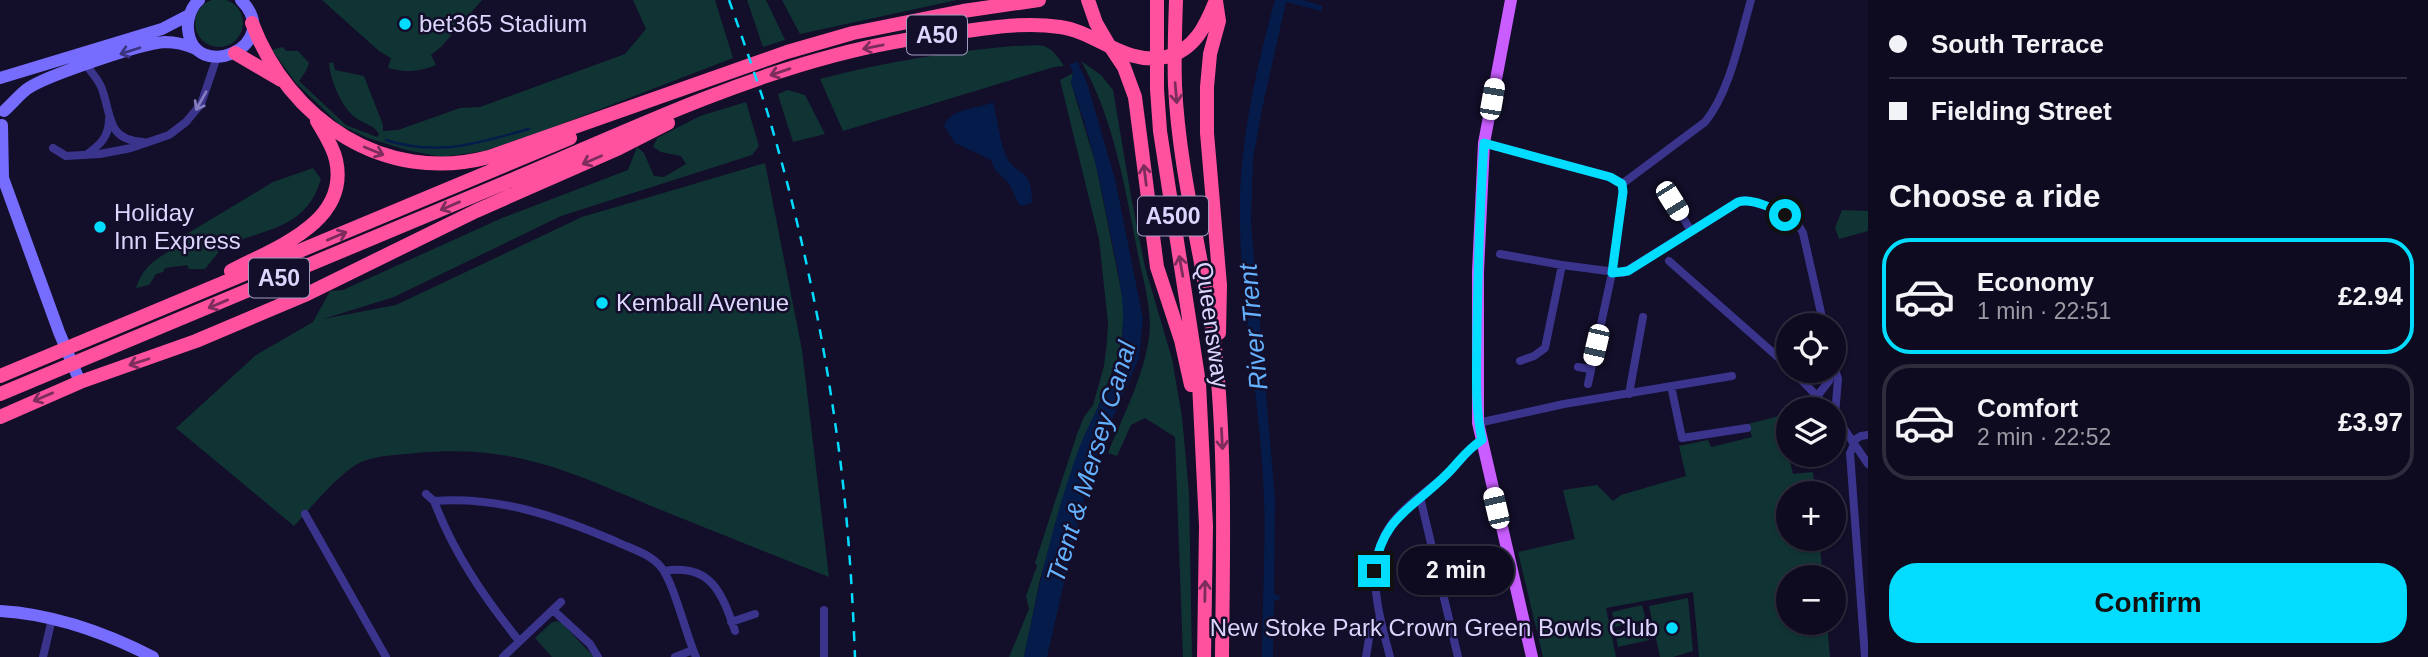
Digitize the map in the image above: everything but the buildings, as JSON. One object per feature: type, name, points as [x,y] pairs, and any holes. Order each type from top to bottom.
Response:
[{"type":"highway","name":"A50","points":[[315,116],[355,143],[405,162],[438,165],[471,161],[833,38],[963,11],[1039,0]]},
{"type":"highway","points":[[1088,0],[1096,23],[1127,73],[1135,97],[1157,267],[1181,340],[1202,431]]},
{"type":"highway","name":"Queensway","points":[[1157,0],[1160,131],[1192,330],[1202,431],[1206,526],[1204,657]]},
{"type":"highway","name":"Queensway","points":[[1176,0],[1175,86],[1213,336],[1219,393],[1224,480],[1222,657]]},
{"type":"highway","points":[[1112,49],[1146,58],[1167,57],[1186,48],[1201,33],[1216,0]]},
{"type":"highway","points":[[1216,0],[1219,21],[1210,54],[1207,133],[1220,285],[1219,393]]},
{"type":"highway","points":[[161,309],[307,230],[323,215],[334,197],[337,167],[331,146],[315,116],[281,80],[253,23]]},
{"type":"highway","name":"A50","points":[[0,394],[558,160],[790,68],[837,54],[926,36],[997,27],[1038,25],[1074,29],[1112,49]]},
{"type":"highway","points":[[234,53],[281,80]]},
{"type":"highway","name":"A50","points":[[0,416],[82,375],[157,356],[258,316],[476,211],[638,139],[724,93]]},
{"type":"highway","name":"A50","points":[[0,376],[667,95]]},
{"type":"highway","points":[[476,211],[558,160]]},
{"type":"main road","points":[[82,375],[46,293],[1,176],[1,126],[5,111],[25,90],[37,83],[146,46],[164,42],[217,57],[234,53],[248,40],[253,23],[241,0]]},
{"type":"main road","points":[[1511,0],[1484,143],[1478,272],[1478,423],[1532,657]]},
{"type":"main road","points":[[196,49],[188,30],[189,15],[197,1]]},
{"type":"main road","points":[[0,78],[162,29],[189,15]]},
{"type":"main road","points":[[0,96],[5,111]]},
{"type":"main road","points":[[0,611],[27,612],[52,618],[115,639],[153,657]]},
{"type":"street","points":[[1622,184],[1712,114],[1723,91],[1751,0]]},
{"type":"street","points":[[53,148],[66,156],[86,155],[131,148],[169,135],[195,111],[205,95],[217,57]]},
{"type":"street","points":[[86,65],[102,89],[108,116],[104,141],[86,155]]},
{"type":"street","points":[[108,116],[120,136],[130,141],[146,142]]},
{"type":"street","points":[[1484,143],[1610,177],[1622,184]]},
{"type":"street","points":[[1588,384],[1612,273],[1622,184]]},
{"type":"street","points":[[1500,254],[1612,273],[1628,271],[1745,200],[1769,207],[1793,220],[1803,233],[1821,313]]},
{"type":"street","points":[[1672,201],[1691,231]]},
{"type":"street","points":[[1669,261],[1735,321],[1776,353]]},
{"type":"street","points":[[1520,361],[1545,348],[1562,265]]},
{"type":"street","points":[[1629,394],[1643,317]]},
{"type":"street","points":[[1578,367],[1590,369]]},
{"type":"street","points":[[1478,423],[1564,404],[1732,376]]},
{"type":"street","points":[[1806,383],[1818,395],[1827,383]]},
{"type":"street","points":[[1671,386],[1682,438],[1747,428]]},
{"type":"street","points":[[1846,432],[1868,464]]},
{"type":"street","points":[[1865,657],[1850,453],[1853,442],[1868,435]]},
{"type":"street","points":[[1390,657],[1374,588],[1375,561],[1390,525],[1447,474],[1469,448],[1482,440]]},
{"type":"street","points":[[426,494],[434,501],[443,526],[466,569],[519,641]]},
{"type":"street","points":[[1420,497],[1458,657]]},
{"type":"street","points":[[434,501],[487,501],[537,512],[576,524],[649,555],[664,571],[694,653],[675,657]]},
{"type":"street","points":[[305,514],[386,657]]},
{"type":"street","points":[[664,571],[683,569],[710,580],[720,593],[735,631]]},
{"type":"street","points":[[503,657],[561,602]]},
{"type":"street","points":[[553,610],[590,644],[598,657]]},
{"type":"street","points":[[824,610],[824,657]]},
{"type":"street","points":[[732,622],[755,614]]},
{"type":"street","points":[[43,657],[52,618]]},
{"type":"street","points":[[1366,657],[1371,626],[1380,618]]},
{"type":"green space","points":[[219,-1],[236,6],[243,23],[236,40],[219,47],[202,40],[195,23],[202,6]]},
{"type":"green space","name":"bet365 Stadium","points":[[322,0],[482,0],[431,55],[436,65],[407,71],[388,68],[391,58],[379,51]]},
{"type":"green space","points":[[633,0],[715,0],[733,58],[533,135],[484,151],[442,157],[406,150],[368,138],[340,125],[296,83],[272,50],[283,47],[286,51],[298,51],[309,63],[299,81],[346,125],[377,137],[379,134],[374,129],[346,108],[334,85],[329,63],[333,62],[335,70],[364,76],[383,131],[398,130],[460,108],[480,107],[625,54],[646,29]]},
{"type":"green space","points":[[747,0],[766,0],[785,40],[763,47]]},
{"type":"green space","points":[[782,0],[957,0],[800,34]]},
{"type":"green space","points":[[1013,46],[1043,46],[1053,51],[1064,66],[843,131],[820,79],[916,58]]},
{"type":"green space","points":[[1081,61],[1101,75],[1113,90],[1145,267],[1172,359],[1182,417],[1189,493],[1192,657],[1183,657],[1175,437],[1145,418],[1131,425],[1117,456],[1108,453],[1142,368],[1149,338],[1150,316],[1110,129]]},
{"type":"green space","points":[[1073,73],[1071,83],[1096,165],[1124,305],[1122,336],[1118,357],[1071,473],[1040,579],[1024,657],[1009,657],[1029,609],[1026,596],[1037,566],[1035,563],[1077,434],[1093,405],[1104,366],[1107,341],[1108,323],[1099,239],[1060,80]]},
{"type":"green space","points":[[788,90],[805,95],[825,134],[793,142],[778,94]]},
{"type":"green space","points":[[746,102],[759,146],[752,155],[561,216],[394,297],[323,319],[396,305],[582,217],[765,163],[802,350],[829,577],[574,474],[546,465],[485,453],[416,453],[364,461],[337,480],[294,526],[176,428],[256,355],[313,322],[330,291],[343,290],[502,218],[628,170],[637,147],[644,153],[654,176],[664,177],[686,164],[681,156],[661,152],[653,147],[657,138],[700,116]]},
{"type":"green space","points":[[313,168],[321,179],[316,193],[301,213],[291,220],[217,249],[218,253],[205,269],[189,269],[187,265],[165,268],[163,272],[156,274],[149,285],[136,288],[148,267],[168,252],[165,247],[273,182]]},
{"type":"green space","points":[[1842,210],[1868,211],[1868,231],[1839,239],[1835,228]]},
{"type":"green space","points":[[1776,417],[1776,467],[1791,467],[1793,474],[1813,472],[1814,481],[1776,481],[1776,551],[1820,551],[1822,565],[1776,565],[1776,635],[1828,635],[1830,657],[1699,657],[1693,592],[1606,608],[1616,657],[1543,657],[1518,552],[1575,539],[1563,490],[1597,485],[1613,501],[1621,495],[1686,476],[1679,446],[1708,440],[1711,447],[1752,437],[1748,424]]},
{"type":"green space","name":"New Stoke Park Crown Green Bowls Club","points":[[1688,598],[1693,651],[1673,657],[1660,657],[1649,606]]},
{"type":"green space","points":[[1642,605],[1646,620],[1615,627],[1612,612]]},
{"type":"green space","points":[[557,621],[594,657],[552,657],[535,638]]},
{"type":"green space","points":[[1646,624],[1649,640],[1618,647],[1615,631]]},
{"type":"water","name":"Trent & Mersey Canal","points":[[1028,0],[1037,0],[1078,63],[1087,83],[1115,179],[1143,319],[1139,358],[1104,438],[1081,508],[1047,657],[1024,657],[1061,501],[1078,451],[1120,352],[1123,312],[1119,275],[1099,179],[1071,83],[1073,73]]},
{"type":"water","name":"River Trent","points":[[1275,0],[1302,0],[1323,6],[1321,11],[1286,2],[1253,159],[1251,222],[1275,498],[1274,594],[1280,599],[1274,601],[1273,657],[1262,657],[1264,498],[1241,258],[1240,196],[1249,111]]},
{"type":"water","points":[[993,102],[1006,156],[1015,168],[1027,177],[1032,203],[1021,206],[991,160],[955,143],[944,126],[952,115],[958,112]]},
{"type":"pier","points":[[1041,0],[1081,61],[1066,65],[1025,2]]},
{"type":"waterway","points":[[386,140],[441,148],[475,143],[529,129]]},
{"type":"railway","points":[[729,0],[778,150],[816,309],[840,457],[851,571],[855,657]]},
{"type":"place","name":"bet365 Stadium","points":[[405,24]]},
{"type":"place","name":"Holiday Inn Express","points":[[100,227]]},
{"type":"place","name":"Kemball Avenue","points":[[602,303]]},
{"type":"place","name":"New Stoke Park Crown Green Bowls Club","points":[[1672,628]]},
{"type":"route","points":[[1374,571],[1375,561],[1390,525],[1447,474],[1469,448],[1482,440],[1478,423],[1477,350],[1484,143],[1610,177],[1622,184],[1612,273],[1628,271],[1738,202],[1745,200],[1785,215]]}]
